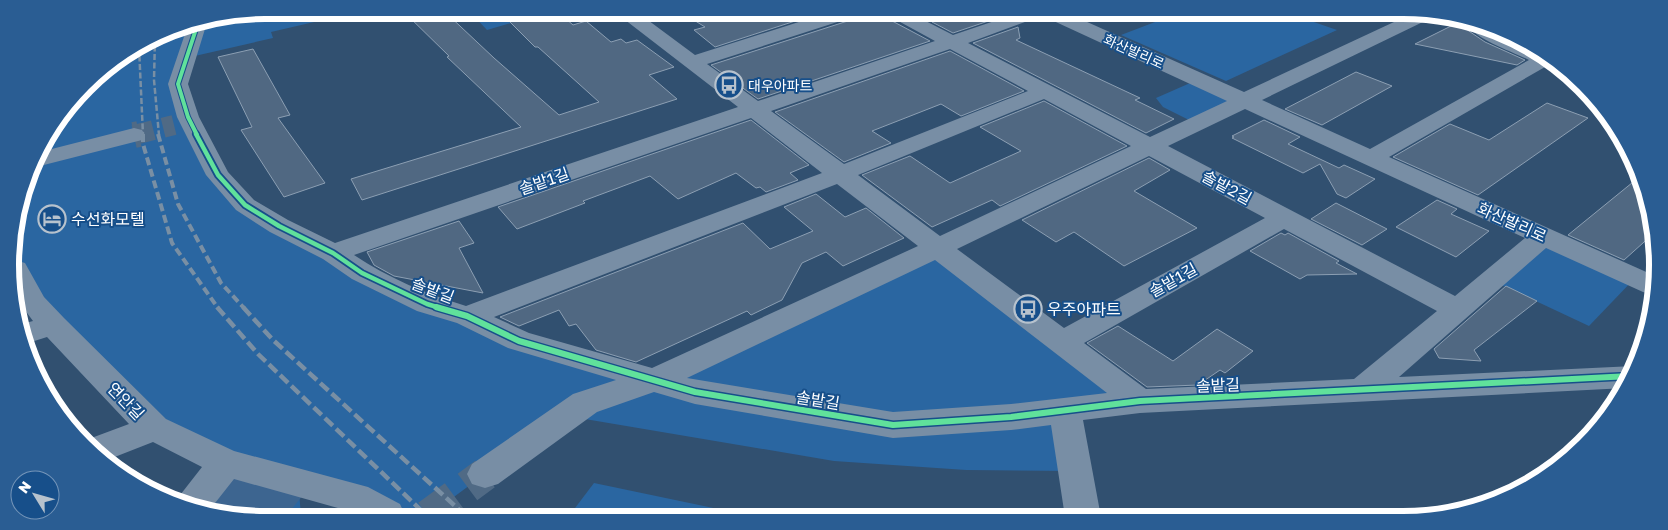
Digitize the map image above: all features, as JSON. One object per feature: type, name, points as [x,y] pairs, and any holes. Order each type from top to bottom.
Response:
[{"type":"street","points":[[635,19],[1140,401]]},
{"type":"street","points":[[692,62],[828,19]]},
{"type":"street","name":"솔밭2길","points":[[908,19],[1457,309]]},
{"type":"street","name":"솔밭1길","points":[[333,253],[1019,19]]},
{"type":"street","name":"화산발리로","points":[[1064,19],[1649,284]]},
{"type":"street","points":[[485,474],[585,403],[654,380],[939,248],[1415,19]]},
{"type":"street","name":"솔밭길","points":[[195,29],[178,84],[182,123],[218,175],[245,205],[279,226],[333,253],[362,273],[427,304],[467,316],[519,341],[695,392],[893,425],[1012,417],[1140,401],[1623,376]]},
{"type":"street","points":[[1495,36],[1513,44]]},
{"type":"street","points":[[1370,158],[1546,65]]},
{"type":"street","points":[[467,316],[840,174],[1045,91]]},
{"type":"street","points":[[43,159],[134,135]]},
{"type":"street","name":"솔밭1길","points":[[1062,342],[1284,218]]},
{"type":"street","points":[[1362,391],[1542,236]]},
{"type":"street","name":"연안길","points":[[19,276],[33,302],[53,325],[154,428],[226,463],[356,498],[380,511]]},
{"type":"street","points":[[28,333],[53,325]]},
{"type":"street","points":[[1065,410],[1082,511]]},
{"type":"street","points":[[101,448],[154,428]]},
{"type":"street","points":[[196,501],[226,463]]},
{"type":"shaded area","points":[[249,19],[327,19],[271,32],[273,38],[186,58],[178,84],[245,205],[362,273],[654,380],[939,249],[1140,401],[1065,410],[1075,471],[966,470],[834,461],[573,417],[485,474],[435,511],[390,511],[364,489],[297,469],[301,511],[249,511],[217,507],[225,463],[154,428],[33,302],[19,276],[19,249],[27,201],[37,171],[60,128],[91,91],[128,60],[171,37],[201,27]]},
{"type":"shaded area","points":[[477,19],[507,19],[511,23],[487,30]]},
{"type":"shaded area","points":[[1163,19],[1310,19],[1308,20],[1337,30],[1226,81],[1121,35]]},
{"type":"shaded area","points":[[1197,80],[1245,101],[1197,124],[1163,107],[1156,98]]},
{"type":"shaded area","points":[[1543,236],[1635,278],[1589,326],[1491,280]]},
{"type":"shaded area","points":[[226,463],[311,485],[290,511],[249,511],[217,507],[196,501]]},
{"type":"shaded area","points":[[594,483],[728,511],[573,511]]},
{"type":"building","points":[[411,19],[453,19],[559,115],[599,102],[538,47],[535,47],[507,19],[566,19],[573,25],[586,21],[611,42],[621,39],[626,43],[637,40],[674,67],[649,75],[677,99],[362,200],[351,179],[521,127],[447,57],[449,56]]},
{"type":"building","points":[[692,19],[801,19],[715,47],[694,30],[705,27]]},
{"type":"building","points":[[854,19],[888,19],[930,41],[758,99],[711,65]]},
{"type":"building","points":[[942,19],[994,19],[953,33],[932,22]]},
{"type":"building","points":[[1455,24],[1460,25],[1485,42],[1525,60],[1517,65],[1415,44]]},
{"type":"building","points":[[1018,27],[1020,38],[1016,40],[1140,98],[1135,100],[1174,119],[1146,133],[973,43]]},
{"type":"building","points":[[253,49],[290,115],[278,118],[325,183],[284,197],[241,130],[252,127],[218,57]]},
{"type":"building","points":[[950,51],[1024,91],[961,116],[941,104],[872,131],[891,143],[844,162],[775,112]]},
{"type":"building","points":[[1356,72],[1392,86],[1322,125],[1285,109]]},
{"type":"building","points":[[1044,101],[1127,146],[1000,206],[992,200],[932,227],[862,175],[910,156],[950,183],[1021,151],[980,127]]},
{"type":"building","points":[[1547,103],[1588,118],[1478,195],[1393,157],[1450,124],[1489,140]]},
{"type":"building","points":[[751,120],[809,165],[790,173],[798,180],[766,192],[760,187],[756,188],[736,173],[678,199],[650,176],[583,201],[585,203],[517,229],[498,207]]},
{"type":"building","points":[[1264,120],[1300,137],[1288,144],[1339,168],[1344,165],[1375,179],[1346,198],[1337,194],[1320,164],[1303,173],[1232,138],[1234,137],[1232,136]]},
{"type":"building","points":[[1149,158],[1170,170],[1134,191],[1197,228],[1124,266],[1074,232],[1056,242],[1022,220]]},
{"type":"building","points":[[1634,181],[1645,217],[1648,239],[1624,260],[1568,235]]},
{"type":"building","points":[[816,194],[845,217],[866,208],[904,238],[843,266],[826,252],[802,263],[782,300],[751,315],[747,311],[636,362],[596,350],[576,324],[569,326],[559,310],[519,326],[500,317],[743,223],[770,249],[813,231],[784,207]]},
{"type":"building","points":[[1437,200],[1457,209],[1451,214],[1489,231],[1456,257],[1396,227]]},
{"type":"building","points":[[1336,203],[1387,229],[1362,245],[1311,219]]},
{"type":"building","points":[[459,221],[474,243],[459,248],[483,293],[394,276],[374,265],[367,252]]},
{"type":"building","points":[[1281,233],[1285,235],[1288,233],[1339,261],[1336,263],[1357,274],[1307,275],[1300,279],[1250,251]]},
{"type":"building","points":[[1506,286],[1537,301],[1474,350],[1481,361],[1439,358],[1434,349]]},
{"type":"building","points":[[1118,326],[1173,361],[1217,329],[1253,351],[1225,373],[1220,370],[1198,385],[1147,387],[1087,343]]},
{"type":"tunnel","points":[[139,134],[134,135],[174,125]]},
{"type":"tunnel","points":[[435,511],[485,474]]},
{"type":"railway","points":[[155,45],[154,80],[159,135]]},
{"type":"railway","points":[[139,54],[143,135]]},
{"type":"railway","points":[[158,134],[178,204],[221,283],[244,308]]},
{"type":"railway","points":[[143,135],[143,144],[172,243],[218,308]]},
{"type":"railway","points":[[217,307],[258,354],[422,511]]},
{"type":"railway","points":[[243,307],[273,340],[461,511]]},
{"type":"cycle path","points":[[196,29],[178,84],[188,117],[208,157],[218,175],[245,205],[279,226],[333,253],[362,273],[427,304],[467,316],[519,341],[695,392],[893,425],[1011,417],[1140,401],[1623,376]]},
{"type":"place","name":"대우아파트","points":[[729,85]]},
{"type":"place","name":"수선화모텔","points":[[52,219]]},
{"type":"place","name":"우주아파트","points":[[1028,309]]}]
